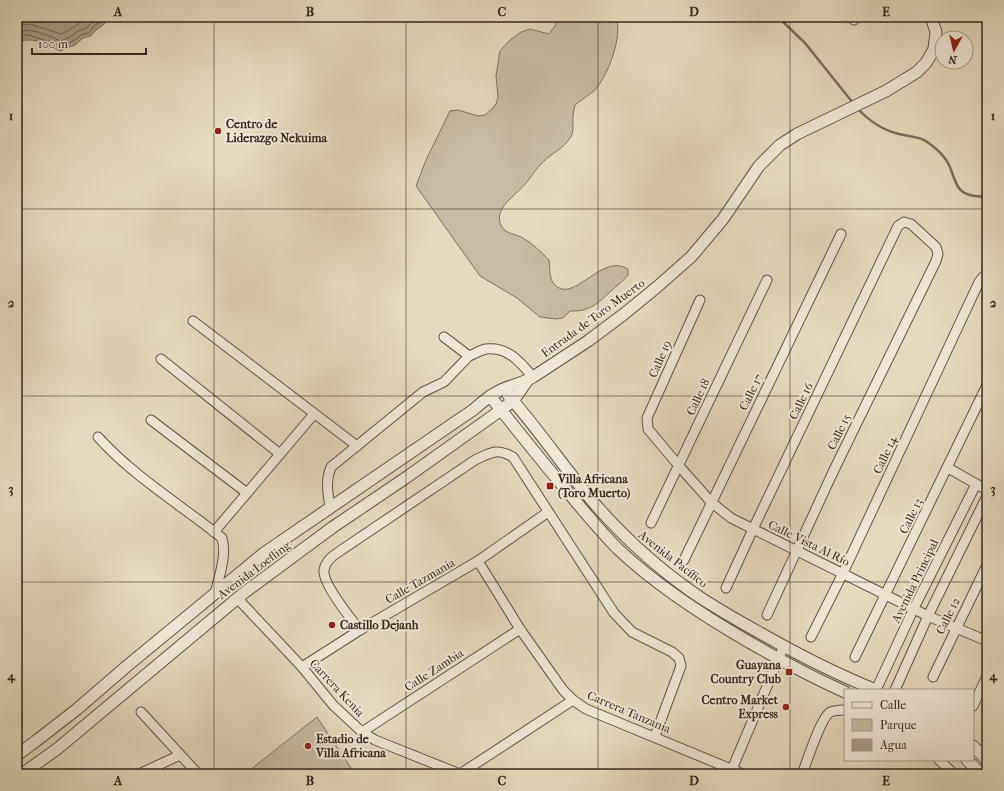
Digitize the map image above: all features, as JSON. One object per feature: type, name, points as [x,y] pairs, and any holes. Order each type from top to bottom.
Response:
[{"type":"street","name":"Entrada de Toro Muerto","points":[[502,389],[530,379],[588,341],[657,288],[691,257],[723,219],[759,166],[780,145],[797,134],[864,102],[909,78],[926,63],[932,54],[936,43],[936,32],[932,17]]},
{"type":"street","name":"Calle 16","points":[[726,588],[898,226],[904,222],[911,224],[936,247],[938,254],[936,261]]},
{"type":"street","name":"Calle 17","points":[[684,560],[841,234]]},
{"type":"street","name":"Calle 15","points":[[767,615],[837,465],[936,261]]},
{"type":"street","name":"Calle 14","points":[[811,637],[843,573],[979,282],[984,276],[987,276]]},
{"type":"street","name":"Calle 18","points":[[651,524],[767,280]]},
{"type":"street","name":"Calle 19","points":[[648,429],[647,418],[700,300]]},
{"type":"street","points":[[193,321],[357,446]]},
{"type":"street","points":[[444,336],[469,356]]},
{"type":"street","points":[[330,508],[327,485],[331,467],[423,392],[444,382],[469,356],[486,349],[508,352],[521,363],[530,379]]},
{"type":"street","points":[[161,359],[280,454]]},
{"type":"street","name":"Entrada de Toro Muerto","points":[[513,401],[530,379]]},
{"type":"street","name":"Calle 13","points":[[855,657],[987,385]]},
{"type":"street","name":"Avenida Loefling","points":[[17,754],[76,710],[264,553],[502,389]]},
{"type":"street","name":"Avenida Pacífico","points":[[502,389],[600,510],[628,539],[664,571],[704,600],[784,646],[828,669],[874,689]]},
{"type":"street","points":[[490,396],[590,519],[618,549],[656,581],[696,611],[779,659],[822,682],[844,692]]},
{"type":"street","name":"Avenida Loefling","points":[[22,774],[57,749],[238,598],[334,527],[513,401]]},
{"type":"street","points":[[214,532],[314,414]]},
{"type":"street","points":[[151,420],[247,493]]},
{"type":"street","name":"Calle Vista Al Río","points":[[648,429],[678,466],[711,502],[732,518],[928,616],[987,641]]},
{"type":"street","points":[[98,438],[137,474],[222,538],[224,546],[215,594]]},
{"type":"street","points":[[360,630],[345,611],[325,580],[324,570],[328,560],[475,460],[489,453],[502,452],[513,458],[614,614],[632,632],[672,652],[679,658],[681,666],[655,736]]},
{"type":"street","points":[[948,468],[987,490]]},
{"type":"street","name":"Avenida Principal","points":[[876,689],[914,608],[976,484]]},
{"type":"street","points":[[895,689],[928,616],[987,496]]},
{"type":"street","name":"Calle Tazmania","points":[[302,667],[360,630],[478,561],[548,512]]},
{"type":"street","name":"Carrera Tanzania","points":[[478,561],[520,629],[563,690],[573,700],[586,709],[655,736],[731,772],[743,774]]},
{"type":"street","name":"Calle 12","points":[[932,677],[987,565]]},
{"type":"street","name":"Carrera Kenia","points":[[238,598],[302,667],[333,704],[362,732],[375,740],[460,774]]},
{"type":"street","name":"Calle Zambia","points":[[362,732],[520,629]]},
{"type":"street","points":[[731,772],[784,646]]},
{"type":"street","points":[[974,704],[987,676]]},
{"type":"street","points":[[460,774],[573,700]]},
{"type":"street","points":[[802,774],[822,724],[830,713],[838,710],[844,710]]},
{"type":"street","points":[[141,712],[198,774]]},
{"type":"street","points":[[974,747],[987,760]]},
{"type":"street","points":[[139,774],[180,755]]},
{"type":"street","points":[[940,761],[954,774]]},
{"type":"street","points":[[969,761],[981,774]]},
{"type":"green space","points":[[558,17],[616,17],[618,35],[616,45],[609,66],[600,83],[595,90],[575,105],[572,135],[564,145],[536,169],[522,188],[506,203],[502,208],[500,220],[502,227],[506,231],[527,240],[549,260],[552,282],[562,289],[570,289],[608,267],[618,266],[628,269],[628,275],[622,282],[593,306],[583,310],[570,311],[563,318],[556,319],[540,317],[517,298],[480,276],[416,186],[426,160],[450,111],[458,110],[478,116],[485,115],[496,104],[498,97],[496,76],[500,51],[509,41],[521,32],[530,29],[549,34],[555,26]]},
{"type":"green space","name":"Estadio de Villa Africana","points":[[317,717],[355,774],[245,774]]},
{"type":"water","points":[[17,17],[111,17],[91,36],[83,38],[75,45],[60,51],[51,46],[30,40],[20,42],[17,48]]},
{"type":"waterway","points":[[778,17],[805,43],[853,103]]},
{"type":"waterway","points":[[857,108],[871,121],[881,127],[893,132],[926,141],[946,160],[960,190],[969,195],[987,197]]},
{"type":"place","name":"Centro de Liderazgo Nekuima","points":[[218,131]]},
{"type":"place","name":"Villa Africana (Toro Muerto)","points":[[550,486]]},
{"type":"place","name":"Castillo Dejanh","points":[[332,625]]},
{"type":"place","name":"Guayana Country Club","points":[[789,672]]},
{"type":"place","name":"Centro Market Express","points":[[786,707]]},
{"type":"place","name":"Estadio de Villa Africana","points":[[308,746]]}]
